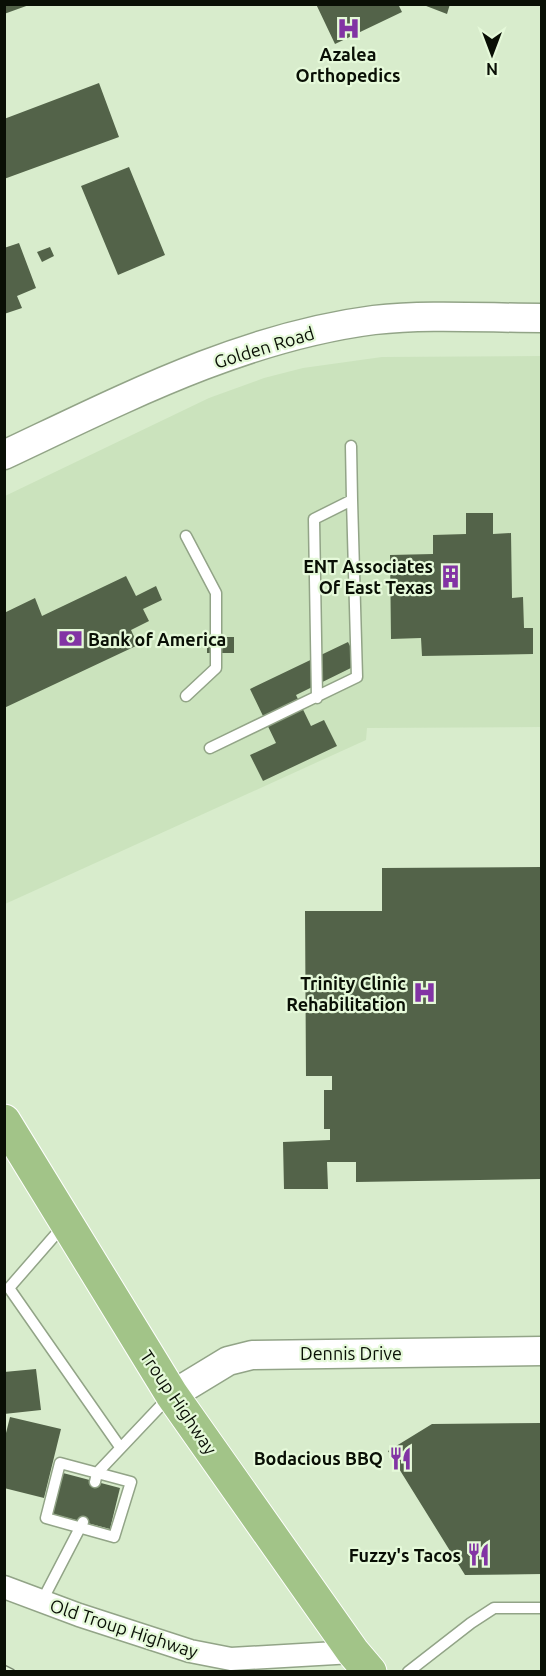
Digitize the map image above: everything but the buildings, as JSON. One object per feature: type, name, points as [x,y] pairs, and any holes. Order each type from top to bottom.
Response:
[{"type":"main road","name":"Troup Highway","points":[[4,1121],[172,1395],[362,1662]]},
{"type":"street","name":"Golden Road","points":[[4,455],[159,383],[244,350],[325,328],[403,318],[542,318]]},
{"type":"street","name":"Dennis Drive","points":[[172,1395],[228,1361],[252,1354],[542,1351]]},
{"type":"street","name":"Old Troup Highway","points":[[4,1587],[189,1651],[231,1659],[362,1662]]},
{"type":"lane","points":[[210,748],[357,677],[351,446]]},
{"type":"lane","points":[[317,698],[314,519],[352,500]]},
{"type":"lane","points":[[186,536],[216,593],[216,668],[186,696]]},
{"type":"lane","points":[[66,1222],[9,1288],[120,1447]]},
{"type":"lane","points":[[96,1477],[120,1447],[172,1395]]},
{"type":"lane","points":[[60,1463],[96,1477],[131,1482],[114,1537],[82,1525],[45,1518],[60,1463]]},
{"type":"lane","points":[[42,1601],[82,1525]]},
{"type":"lane","points":[[408,1671],[494,1608],[542,1608]]},
{"type":"shaded area","points":[[541,356],[541,727],[367,728],[366,740],[5,904],[5,496],[209,398],[264,378],[303,368],[382,357]]},
{"type":"railway","points":[[4,1668],[12,1672]]},
{"type":"place","name":"Azalea Orthopedics","points":[[348,28]]},
{"type":"place","name":"ENT Associates Of East Texas","points":[[451,576]]},
{"type":"place","name":"Bank of America","points":[[70,639]]},
{"type":"place","name":"Trinity Clinic Rehabilitation","points":[[424,993]]},
{"type":"place","name":"Bodacious BBQ","points":[[401,1458]]},
{"type":"place","name":"Fuzzy's Tacos","points":[[479,1555]]}]
